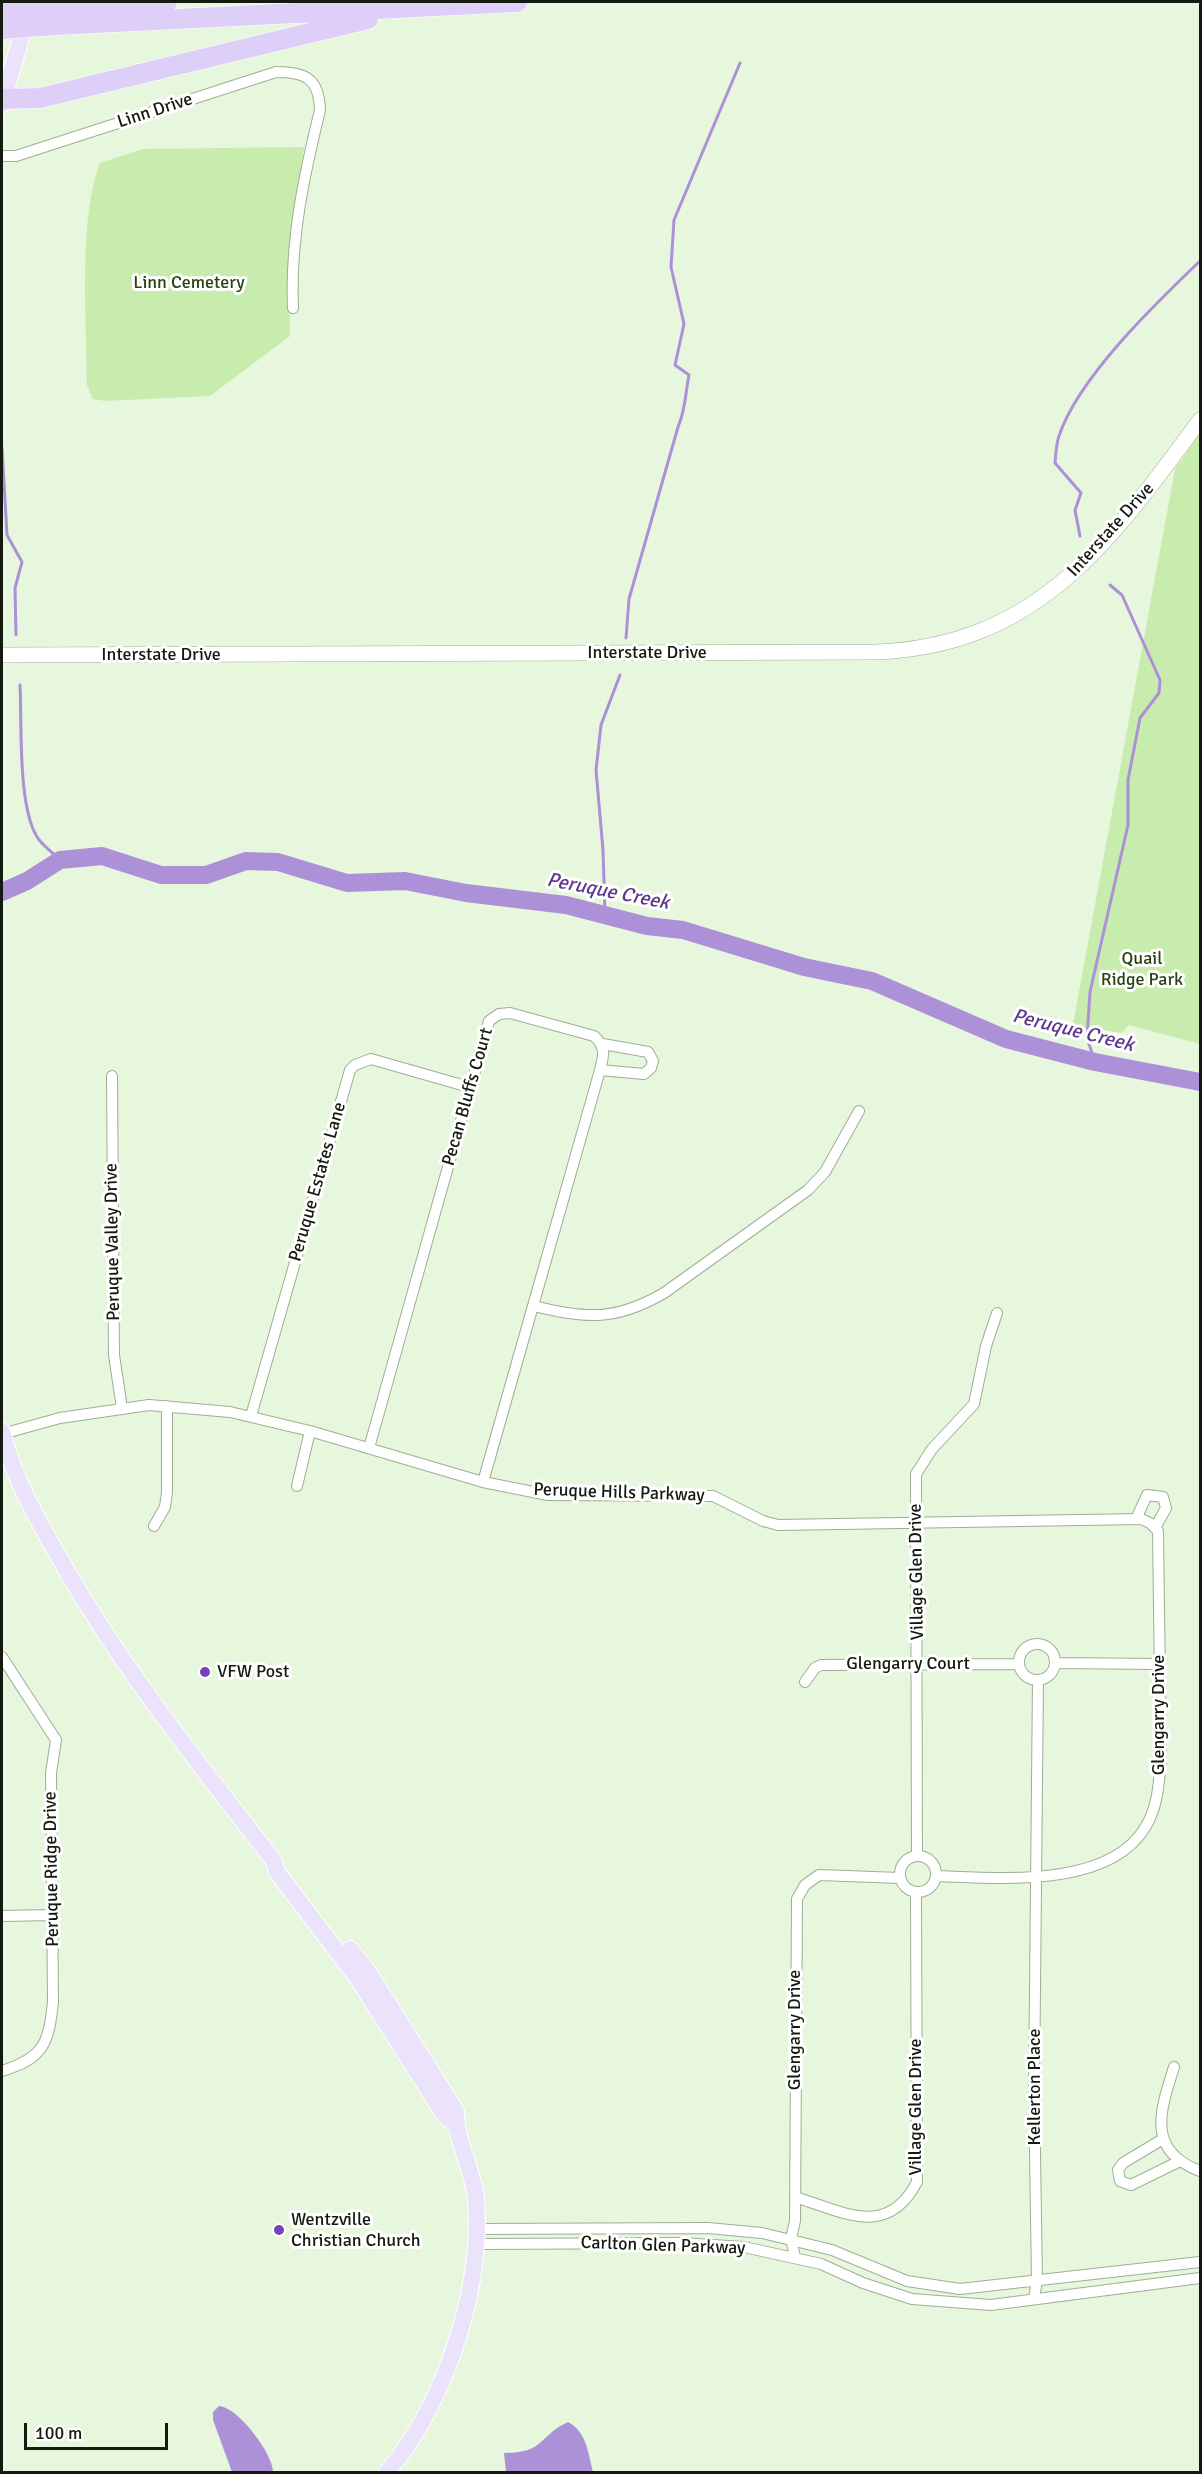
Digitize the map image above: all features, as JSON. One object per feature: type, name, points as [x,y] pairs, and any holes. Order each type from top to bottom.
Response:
[{"type":"highway","points":[[2,29],[58,17],[166,2]]},
{"type":"highway","points":[[2,11],[58,17],[414,8],[517,2]]},
{"type":"highway","points":[[2,101],[40,98],[414,8]]},
{"type":"main road","points":[[2,101],[31,2]]},
{"type":"main road","name":"Interstate Drive","points":[[2,655],[876,652],[932,646],[996,625],[1033,606],[1061,584],[1125,520],[1200,420]]},
{"type":"main road","points":[[2,1433],[20,1483],[96,1623],[147,1697],[273,1861],[277,1872],[358,1979],[445,2116],[456,2124],[473,2186],[476,2237],[465,2317],[455,2346],[415,2432],[387,2472]]},
{"type":"street","name":"Linn Drive","points":[[2,156],[16,156],[276,72],[296,72],[308,78],[320,98],[320,110],[297,216],[292,268],[293,308]]},
{"type":"street","name":"Pecan Bluffs Court","points":[[369,1448],[489,1021],[500,1014],[510,1013],[594,1036],[603,1044],[641,1049],[648,1052],[653,1061],[651,1068],[644,1074],[600,1070]]},
{"type":"street","points":[[483,1482],[600,1070],[604,1054],[603,1044]]},
{"type":"street","name":"Peruque Estates Lane","points":[[251,1416],[350,1070],[355,1065],[371,1059],[469,1088]]},
{"type":"street","name":"Peruque Valley Drive","points":[[112,1076],[114,1355],[122,1408]]},
{"type":"street","points":[[534,1306],[570,1315],[610,1314],[640,1307],[664,1293],[808,1190],[825,1172],[859,1111]]},
{"type":"street","name":"Village Glen Drive","points":[[917,1856],[916,1474],[932,1449],[974,1404],[986,1346],[997,1313]]},
{"type":"street","points":[[154,1526],[165,1507],[167,1492],[167,1406]]},
{"type":"street","name":"Peruque Hills Parkway","points":[[2,1433],[60,1418],[122,1408],[167,1406],[251,1416],[483,1482],[548,1495],[713,1496],[763,1521],[778,1525],[1136,1519],[1153,1525]]},
{"type":"street","points":[[297,1486],[310,1431]]},
{"type":"street","points":[[1136,1519],[1147,1495],[1163,1497],[1166,1509],[1153,1525]]},
{"type":"street","name":"Glengarry Drive","points":[[936,1876],[1075,1873],[1100,1865],[1128,1847],[1146,1826],[1159,1788],[1161,1759],[1158,1531],[1153,1525]]},
{"type":"street","points":[[1031,1644],[1043,1644],[1053,1652],[1056,1663],[1047,1677],[1038,1680],[1029,1678],[1019,1664],[1022,1652],[1031,1644]]},
{"type":"street","name":"Peruque Ridge Drive","points":[[2,1657],[56,1740],[51,1773],[53,2001],[51,2026],[43,2049],[18,2066],[2,2071]]},
{"type":"street","points":[[1056,1663],[1159,1664]]},
{"type":"street","name":"Glengarry Court","points":[[805,1682],[814,1668],[821,1665],[1019,1664]]},
{"type":"street","points":[[1037,1875],[1038,1680]]},
{"type":"street","points":[[917,1856],[927,1859],[934,1866],[936,1876],[933,1885],[926,1891],[916,1892],[909,1890],[900,1878],[901,1868],[908,1860],[917,1856]]},
{"type":"street","name":"Glengarry Drive","points":[[791,2239],[795,2222],[797,1899],[805,1885],[819,1875],[900,1878]]},
{"type":"street","name":"Kellerton Place","points":[[1034,2298],[1037,2281],[1034,2102],[1037,1875]]},
{"type":"street","name":"Village Glen Drive","points":[[795,2197],[858,2216],[880,2217],[891,2213],[909,2199],[917,2182],[916,1892]]},
{"type":"street","points":[[2,1916],[52,1915]]},
{"type":"street","points":[[1174,2067],[1160,2109],[1163,2139],[1170,2153],[1200,2171]]},
{"type":"street","points":[[1163,2139],[1122,2163],[1118,2170],[1120,2181],[1131,2185],[1180,2161]]},
{"type":"street","name":"Carlton Glen Parkway","points":[[476,2237],[708,2228],[762,2233],[832,2250],[898,2278],[920,2284],[960,2289],[1200,2262]]},
{"type":"street","name":"Carlton Glen Parkway","points":[[476,2237],[714,2244],[744,2247],[821,2264],[862,2283],[912,2299],[979,2306],[1200,2278]]},
{"type":"street","points":[[791,2239],[795,2257]]},
{"type":"green space","name":"Linn Cemetery","points":[[304,147],[289,256],[290,336],[210,396],[105,401],[93,399],[87,385],[85,272],[89,213],[93,186],[100,163],[143,149]]},
{"type":"green space","name":"Quail Ridge Park","points":[[1200,433],[1200,1044],[1129,1025],[1121,1033],[1094,1028],[1072,1030],[1175,469]]},
{"type":"shaded area","points":[[219,2406],[236,2414],[254,2433],[268,2455],[273,2472],[232,2472],[213,2420],[213,2412]]},
{"type":"shaded area","points":[[568,2422],[583,2437],[593,2472],[506,2472],[504,2453],[534,2447],[558,2427]]},
{"type":"waterway","points":[[626,638],[629,599],[683,414],[689,375],[675,365],[684,324],[671,267],[674,220],[740,63]]},
{"type":"waterway","points":[[1080,536],[1075,510],[1081,493],[1055,463],[1058,439],[1069,414],[1100,366],[1120,342],[1200,261]]},
{"type":"waterway","points":[[2,448],[7,535],[22,562],[15,588],[16,635]]},
{"type":"waterway","points":[[1095,1062],[1087,1038],[1090,992],[1128,825],[1128,780],[1140,718],[1159,693],[1160,680],[1122,595],[1110,585]]},
{"type":"waterway","points":[[605,916],[603,850],[596,770],[601,725],[620,675]]},
{"type":"waterway","points":[[20,685],[22,767],[27,810],[40,841],[60,860]]},
{"type":"waterway","name":"Peruque Creek","points":[[2,892],[27,881],[60,860],[102,856],[161,875],[206,875],[246,861],[278,862],[347,883],[405,881],[466,893],[566,905],[647,926],[683,930],[804,967],[872,981],[1006,1039],[1095,1062],[1200,1082]]},
{"type":"place","name":"VFW Post","points":[[205,1672]]},
{"type":"place","name":"Wentzville Christian Church","points":[[279,2230]]}]
